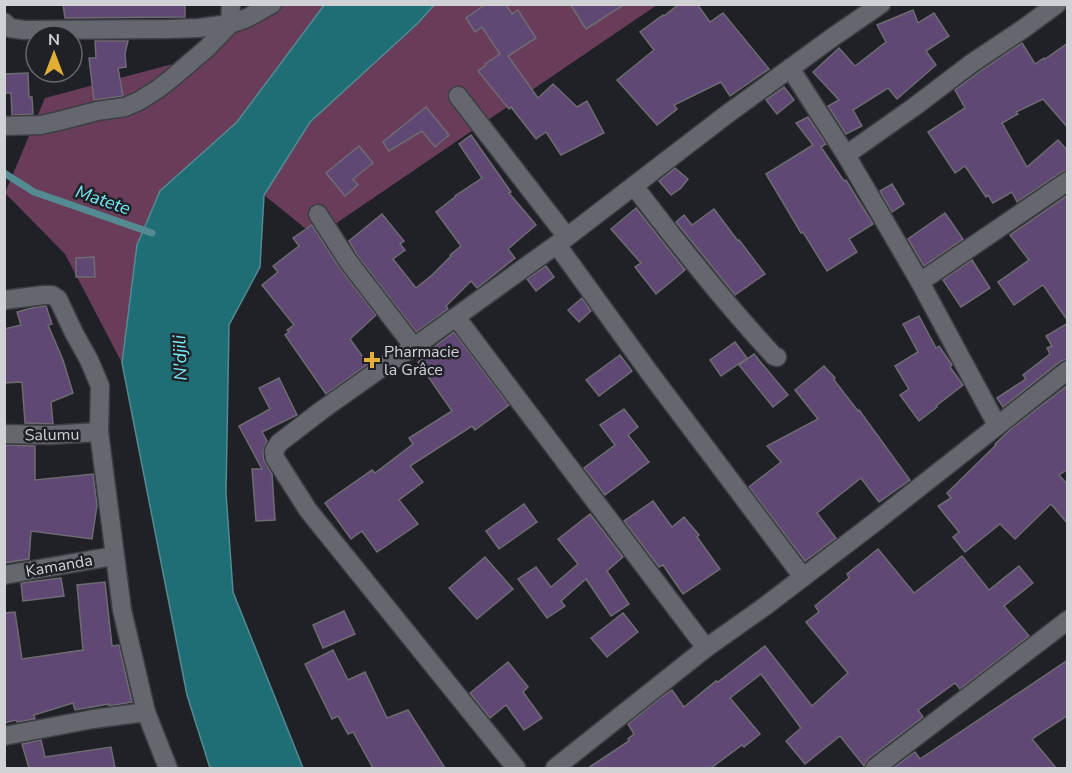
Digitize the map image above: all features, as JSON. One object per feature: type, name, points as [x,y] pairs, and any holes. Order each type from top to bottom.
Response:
[{"type":"street","points":[[4,126],[41,125],[96,111],[125,107],[139,101],[158,89],[207,48],[230,24],[231,4]]},
{"type":"street","points":[[4,22],[10,28],[24,30],[188,29],[230,24],[247,18],[272,4]]},
{"type":"street","points":[[516,768],[308,510],[275,458],[274,451],[279,443],[330,404],[562,241],[726,115],[881,4]]},
{"type":"street","points":[[846,155],[1057,4]]},
{"type":"street","points":[[790,68],[846,155],[920,282],[997,425]]},
{"type":"street","points":[[458,96],[498,146],[656,381],[803,577]]},
{"type":"street","points":[[920,282],[1041,197],[1068,181]]},
{"type":"street","points":[[634,186],[690,258],[752,332],[777,357]]},
{"type":"street","points":[[318,214],[348,261],[414,347]]},
{"type":"street","points":[[4,300],[52,295],[58,299],[100,386],[99,432],[122,610],[146,712],[168,768]]},
{"type":"street","points":[[456,317],[706,648]]},
{"type":"street","points":[[555,768],[706,648],[883,516],[1068,370]]},
{"type":"street","name":"Salumu","points":[[4,434],[49,435],[99,432]]},
{"type":"street","name":"Kamanda","points":[[4,575],[114,556]]},
{"type":"street","points":[[875,768],[1068,620]]},
{"type":"street","points":[[4,736],[93,719],[146,712]]},
{"type":"shaded area","points":[[271,5],[325,5],[237,122],[160,191],[137,245],[122,363],[65,254],[5,193],[45,98],[184,61]]},
{"type":"shaded area","points":[[434,5],[657,5],[316,237],[264,195],[310,122],[418,23]]},
{"type":"water","name":"N'djili","points":[[325,4],[434,5],[418,23],[310,122],[264,195],[260,267],[229,325],[226,493],[233,592],[303,768],[210,768],[187,695],[122,363],[137,245],[160,191],[237,122]]},
{"type":"building","points":[[63,4],[185,4],[185,17],[65,18]]},
{"type":"building","points":[[486,4],[505,4],[512,14],[518,10],[536,38],[508,56],[538,98],[553,84],[577,107],[587,101],[604,133],[561,155],[546,132],[536,139],[478,71],[500,54],[482,27],[475,32],[466,18]]},
{"type":"building","points":[[570,4],[625,4],[586,29]]},
{"type":"building","points":[[679,4],[697,4],[710,22],[723,13],[769,69],[730,96],[721,82],[674,105],[677,109],[657,125],[617,80],[654,50],[640,32]]},
{"type":"building","points":[[913,10],[918,23],[934,13],[949,36],[926,51],[936,65],[897,99],[888,88],[853,110],[862,126],[846,134],[828,106],[839,100],[813,72],[839,48],[855,66],[886,42],[877,25]]},
{"type":"building","points":[[95,41],[128,41],[125,53],[126,67],[118,68],[123,96],[94,100],[89,58],[96,58]]},
{"type":"building","points":[[1022,43],[1035,64],[1068,43],[1068,128],[1043,99],[1016,112],[1018,114],[1002,123],[1027,167],[1058,140],[1068,151],[1068,170],[1017,202],[1012,192],[993,203],[988,195],[986,197],[965,166],[955,173],[928,132],[965,108],[955,90]]},
{"type":"building","points":[[24,73],[24,84],[28,84],[29,97],[32,97],[33,114],[12,115],[11,93],[4,93],[4,74]]},
{"type":"building","points":[[784,87],[794,100],[777,114],[766,100]]},
{"type":"building","points":[[426,107],[449,135],[435,147],[422,131],[389,151],[383,142]]},
{"type":"building","points":[[808,117],[826,144],[821,147],[844,181],[846,180],[873,224],[849,239],[857,252],[827,271],[766,174],[813,145],[796,123]]},
{"type":"building","points":[[471,135],[511,192],[509,193],[536,225],[508,249],[515,258],[477,288],[471,281],[446,306],[448,309],[416,332],[357,255],[349,241],[382,214],[404,241],[400,244],[405,250],[393,259],[416,288],[432,275],[461,246],[436,212],[482,178],[459,144]]},
{"type":"building","points":[[359,146],[373,163],[353,179],[358,185],[345,196],[326,173]]},
{"type":"building","points":[[675,168],[688,179],[671,195],[659,181]]},
{"type":"building","points":[[892,184],[904,204],[892,212],[880,191]]},
{"type":"building","points":[[1068,195],[1068,321],[1043,285],[1014,305],[998,282],[1029,260],[1010,235]]},
{"type":"building","points":[[636,208],[685,270],[656,294],[635,267],[641,263],[611,229]]},
{"type":"building","points":[[714,209],[765,274],[735,295],[676,222],[684,215],[692,225]]},
{"type":"building","points":[[945,213],[963,239],[924,266],[908,239]]},
{"type":"building","points":[[312,225],[339,267],[376,315],[350,339],[368,364],[326,394],[285,335],[289,332],[287,330],[294,325],[262,285],[278,272],[273,266],[299,246],[293,238]]},
{"type":"building","points":[[94,257],[95,277],[76,277],[76,258]]},
{"type":"building","points":[[972,260],[990,288],[961,307],[943,280]]},
{"type":"building","points":[[546,266],[554,277],[536,291],[527,279]]},
{"type":"building","points":[[582,298],[591,311],[579,322],[568,310]]},
{"type":"building","points":[[46,306],[52,324],[48,325],[63,360],[73,393],[51,402],[53,424],[25,423],[22,382],[5,383],[4,329],[21,325],[17,312]]},
{"type":"building","points":[[919,316],[936,348],[939,346],[963,385],[919,421],[900,395],[909,389],[895,366],[918,352],[903,324]]},
{"type":"building","points":[[1068,323],[1068,359],[1061,361],[1003,407],[997,398],[1026,379],[1023,375],[1050,354],[1047,348],[1052,346],[1046,336]]},
{"type":"building","points":[[454,332],[509,405],[475,430],[472,426],[410,466],[423,482],[399,500],[418,524],[377,552],[362,531],[351,539],[325,503],[372,470],[375,473],[413,444],[409,438],[452,411],[418,362]]},
{"type":"building","points":[[735,342],[747,358],[721,376],[710,360]]},
{"type":"building","points":[[754,354],[788,395],[773,407],[739,365]]},
{"type":"building","points":[[620,355],[632,371],[599,396],[586,380]]},
{"type":"building","points":[[824,366],[910,480],[879,502],[861,478],[817,513],[836,538],[805,561],[749,487],[781,462],[767,446],[818,419],[795,390]]},
{"type":"building","points":[[279,378],[297,415],[262,432],[267,441],[263,452],[264,460],[272,474],[275,520],[256,521],[252,469],[262,469],[239,426],[270,409],[259,388]]},
{"type":"building","points":[[1068,385],[1068,469],[1059,475],[1068,485],[1068,524],[1051,504],[1015,539],[1000,524],[965,552],[953,537],[959,532],[938,506],[951,498],[947,493],[1011,429]]},
{"type":"building","points":[[624,409],[638,427],[628,435],[649,462],[605,495],[584,468],[615,445],[600,425]]},
{"type":"building","points":[[4,445],[35,446],[35,480],[93,474],[97,505],[92,539],[31,531],[29,559],[4,563]]},
{"type":"building","points":[[653,501],[672,527],[684,517],[699,535],[697,537],[720,569],[683,594],[663,565],[659,567],[624,521]]},
{"type":"building","points":[[524,504],[537,522],[499,549],[486,531]]},
{"type":"building","points":[[590,514],[623,557],[607,571],[629,604],[611,616],[586,579],[561,601],[565,606],[547,618],[518,579],[536,567],[551,587],[578,564],[558,539]]},
{"type":"building","points":[[878,549],[914,593],[962,556],[989,590],[1019,566],[1033,583],[1004,606],[1029,636],[960,689],[955,683],[918,710],[923,717],[868,759],[864,766],[840,736],[805,764],[786,741],[801,728],[761,674],[730,698],[760,734],[711,768],[588,768],[629,741],[628,739],[634,734],[628,724],[663,696],[672,690],[684,707],[765,646],[812,706],[848,673],[806,622],[819,612],[815,606],[849,578],[847,574]]},
{"type":"building","points":[[485,557],[513,589],[477,619],[449,588]]},
{"type":"building","points":[[61,578],[64,596],[23,601],[21,583]]},
{"type":"building","points":[[105,582],[112,646],[119,645],[132,702],[75,710],[73,703],[34,715],[35,719],[4,723],[4,613],[15,612],[22,659],[83,650],[77,585]]},
{"type":"building","points":[[344,611],[355,634],[323,648],[313,625]]},
{"type":"building","points":[[623,613],[638,632],[607,657],[591,638]]},
{"type":"building","points":[[333,650],[348,680],[365,672],[387,718],[408,710],[445,768],[373,768],[353,732],[348,734],[338,716],[332,719],[305,664]]},
{"type":"building","points":[[1068,660],[1068,715],[1032,739],[1056,768],[893,768],[915,752],[920,759]]},
{"type":"building","points":[[508,662],[528,687],[523,692],[542,718],[524,730],[506,705],[490,718],[470,693]]},
{"type":"building","points":[[41,740],[45,757],[111,747],[115,768],[29,768],[22,744]]},
{"type":"waterway","name":"Matete","points":[[4,173],[34,192],[152,233]]},
{"type":"place","name":"Pharmacie la Grâce","points":[[372,360]]}]
